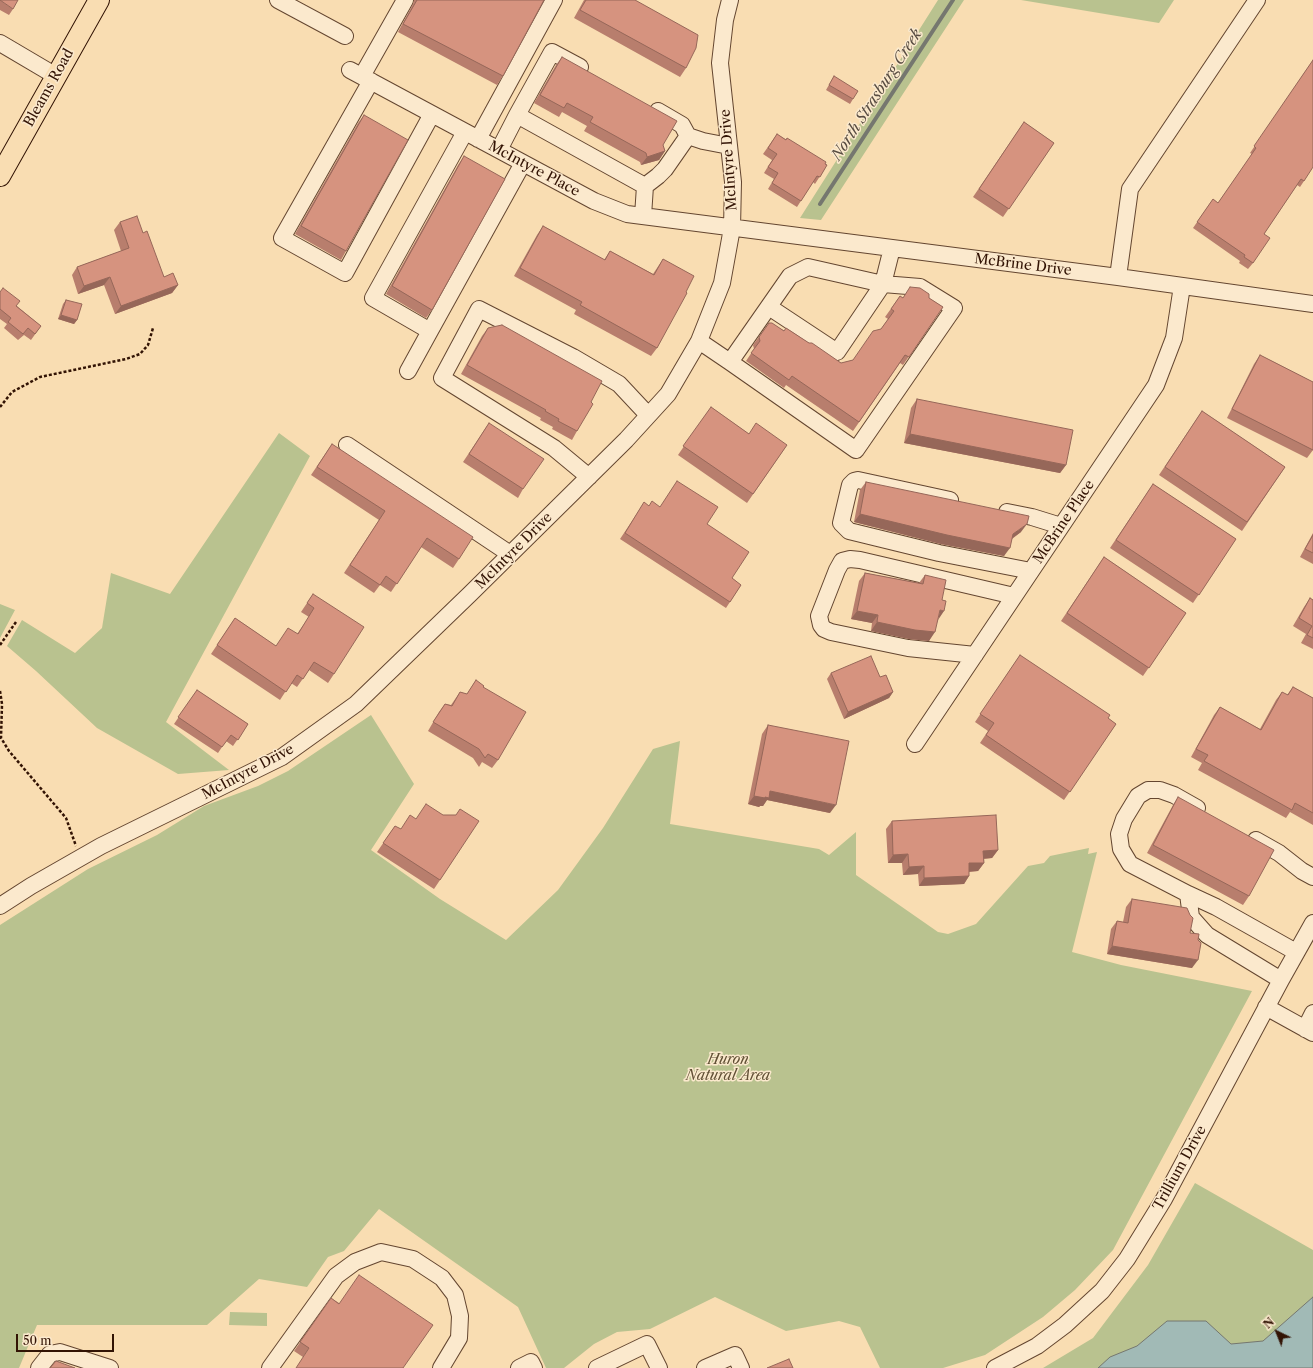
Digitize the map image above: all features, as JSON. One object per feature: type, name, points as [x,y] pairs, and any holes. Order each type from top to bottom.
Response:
[{"type":"main road","name":"Bleams Road","points":[[0,176],[99,0]]},
{"type":"street","points":[[278,0],[345,36]]},
{"type":"street","points":[[405,0],[361,75],[282,238],[344,273],[432,114]]},
{"type":"street","points":[[430,331],[373,298],[554,0]]},
{"type":"street","name":"McIntyre Drive","points":[[0,906],[31,886],[101,846],[282,757],[356,704],[589,477],[626,440],[668,394],[699,341],[722,283],[732,228],[733,182],[720,63],[725,20],[730,0]]},
{"type":"street","points":[[1118,277],[1130,189],[1257,0]]},
{"type":"street","points":[[0,43],[56,76]]},
{"type":"street","points":[[499,150],[552,52],[593,75]]},
{"type":"street","name":"McIntyre Place","points":[[361,75],[594,201],[626,214],[732,228]]},
{"type":"street","points":[[648,106],[682,125],[688,136],[702,141],[729,146]]},
{"type":"street","points":[[517,115],[645,186]]},
{"type":"street","points":[[643,216],[645,186],[665,169],[688,136]]},
{"type":"street","points":[[408,371],[523,163]]},
{"type":"street","name":"McBrine Drive","points":[[732,228],[1118,277],[1313,304]]},
{"type":"street","points":[[769,307],[837,352],[883,284],[892,248]]},
{"type":"street","points":[[699,341],[856,450],[954,308],[920,287],[883,284],[808,267],[790,276],[730,362]]},
{"type":"street","name":"McBrine Place","points":[[915,744],[1156,385],[1174,338],[1182,286]]},
{"type":"street","points":[[589,477],[554,448],[442,378],[479,309],[573,357],[619,384],[648,415]]},
{"type":"street","points":[[347,445],[510,554]]},
{"type":"street","points":[[964,503],[858,480],[850,485],[841,523],[849,531],[939,553],[1031,571]]},
{"type":"street","points":[[994,509],[1061,526]]},
{"type":"street","points":[[975,655],[908,648],[831,632],[824,629],[821,625],[819,616],[842,561],[860,560],[1014,596]]},
{"type":"street","points":[[1209,814],[1174,795],[1160,790],[1148,790],[1138,796],[1124,819],[1119,834],[1121,850],[1130,864],[1216,907],[1296,952]]},
{"type":"street","points":[[1244,834],[1279,853],[1302,871],[1313,877]]},
{"type":"street","points":[[1188,894],[1191,917],[1207,935],[1281,980]]},
{"type":"street","name":"Trillium Drive","points":[[994,1368],[1037,1346],[1065,1325],[1102,1291],[1127,1259],[1164,1198],[1266,1007],[1313,923]]},
{"type":"street","points":[[1266,1007],[1309,1031],[1313,1013]]},
{"type":"street","points":[[270,1368],[336,1276],[355,1262],[381,1252],[413,1259],[442,1278],[455,1295],[460,1316],[459,1338],[440,1368]]},
{"type":"street","points":[[597,1368],[647,1344],[659,1368]]},
{"type":"street","points":[[39,1368],[50,1354],[60,1352],[110,1368]]},
{"type":"street","points":[[705,1368],[735,1355],[741,1368]]},
{"type":"street","points":[[519,1368],[531,1362],[534,1368]]},
{"type":"path","points":[[0,407],[12,392],[40,376],[126,359],[140,354],[148,345],[153,328]]},
{"type":"path","points":[[0,645],[16,622]]},
{"type":"path","points":[[0,691],[2,704],[1,738],[9,751],[66,818],[81,858]]},
{"type":"green space","points":[[938,0],[964,0],[821,220],[800,218]]},
{"type":"green space","points":[[1021,0],[1174,0],[1159,23]]},
{"type":"green space","points":[[279,433],[310,456],[166,722],[229,770],[178,774],[97,728],[7,646],[22,620],[75,653],[102,628],[111,573],[170,594]]},
{"type":"green space","points":[[0,604],[15,610],[0,638]]},
{"type":"green space","name":"Huron Natural Area","points":[[371,715],[414,784],[371,850],[440,899],[506,940],[558,890],[603,828],[653,749],[680,741],[670,824],[819,849],[829,855],[856,832],[856,875],[938,932],[948,934],[976,924],[1028,866],[1044,863],[1050,856],[1089,848],[1088,854],[1097,852],[1072,952],[1121,965],[1252,991],[1113,1250],[1075,1290],[1043,1317],[985,1355],[943,1368],[880,1368],[860,1327],[839,1321],[786,1331],[715,1297],[650,1329],[617,1332],[594,1344],[564,1368],[546,1368],[518,1307],[379,1209],[344,1251],[328,1257],[307,1287],[259,1279],[207,1325],[37,1325],[19,1368],[0,1368],[0,925],[88,869],[157,835],[204,806],[258,786],[288,771]]},
{"type":"green space","points":[[1195,1183],[1313,1250],[1313,1368],[1043,1368],[1093,1338],[1148,1265]]},
{"type":"green space","points":[[230,1312],[267,1313],[267,1326],[229,1325]]},
{"type":"water","points":[[1313,1297],[1313,1368],[1098,1368],[1110,1357],[1137,1346],[1167,1321],[1206,1321],[1231,1344],[1263,1341]]},
{"type":"building","points":[[0,0],[18,0],[13,9]]},
{"type":"building","points":[[417,0],[544,0],[503,76],[403,24]]},
{"type":"building","points":[[586,0],[635,0],[698,35],[696,48],[686,68],[580,10]]},
{"type":"building","points":[[562,57],[677,121],[663,145],[665,151],[647,157],[646,153],[590,122],[593,117],[567,103],[564,108],[540,95]]},
{"type":"building","points":[[1313,60],[1313,167],[1304,181],[1301,179],[1264,234],[1270,238],[1253,263],[1244,257],[1245,255],[1197,222],[1213,199],[1218,203],[1256,148],[1254,146]]},
{"type":"building","points":[[834,76],[858,91],[853,99],[829,85]]},
{"type":"building","points":[[364,115],[408,140],[346,251],[301,226]]},
{"type":"building","points":[[1024,122],[1054,143],[1009,209],[979,189]]},
{"type":"building","points":[[777,134],[786,140],[787,138],[826,162],[825,164],[827,165],[820,177],[817,176],[801,201],[772,183],[778,173],[768,167],[777,154],[768,148]]},
{"type":"building","points":[[464,156],[505,179],[432,310],[392,286]]},
{"type":"building","points":[[137,216],[143,233],[147,231],[164,277],[173,273],[178,285],[121,306],[110,277],[84,286],[77,267],[129,248],[120,222]]},
{"type":"building","points":[[543,226],[605,260],[610,251],[654,275],[663,259],[694,276],[686,292],[687,293],[657,348],[580,305],[582,302],[520,268]]},
{"type":"building","points":[[910,287],[920,288],[929,294],[929,298],[943,307],[909,357],[905,355],[859,422],[792,376],[789,380],[751,353],[760,341],[759,337],[769,323],[772,323],[784,331],[786,328],[809,343],[812,343],[841,363],[853,360],[873,331],[881,329],[894,311],[891,309],[900,296],[903,298]]},
{"type":"building","points":[[3,288],[20,301],[16,306],[41,326],[35,334],[28,328],[23,334],[8,322],[11,318],[0,309],[0,292]]},
{"type":"building","points":[[66,300],[82,304],[77,320],[61,315]]},
{"type":"building","points":[[502,325],[602,381],[591,402],[593,404],[577,431],[558,421],[559,419],[545,411],[546,410],[467,365],[488,328]]},
{"type":"building","points":[[1260,355],[1313,382],[1313,450],[1232,409]]},
{"type":"building","points":[[917,399],[1073,430],[1066,465],[910,434]]},
{"type":"building","points":[[711,407],[749,434],[756,423],[787,445],[753,494],[683,446]]},
{"type":"building","points":[[1202,411],[1285,467],[1247,522],[1165,467]]},
{"type":"building","points":[[489,423],[544,459],[523,489],[469,454]]},
{"type":"building","points":[[332,444],[473,537],[459,559],[427,538],[397,584],[386,576],[380,585],[350,565],[385,511],[317,467]]},
{"type":"building","points":[[677,481],[718,507],[707,524],[749,552],[732,578],[741,585],[730,602],[625,533],[644,502],[649,506],[652,501],[660,507]]},
{"type":"building","points":[[866,482],[1029,516],[1027,524],[1013,534],[1010,548],[947,535],[860,514]]},
{"type":"building","points":[[1153,484],[1236,539],[1199,595],[1116,540]]},
{"type":"building","points":[[1313,535],[1313,553],[1305,549]]},
{"type":"building","points":[[1104,557],[1186,613],[1149,668],[1067,613]]},
{"type":"building","points":[[865,573],[923,584],[925,575],[946,580],[942,600],[946,601],[944,611],[940,610],[935,632],[915,630],[877,622],[878,615],[857,611]]},
{"type":"building","points":[[313,594],[364,627],[334,674],[314,662],[303,679],[297,675],[286,692],[217,645],[235,618],[276,646],[288,628],[298,634],[314,608],[307,603]]},
{"type":"building","points":[[1310,598],[1313,600],[1313,638],[1307,635],[1312,626],[1299,618]]},
{"type":"building","points":[[1020,655],[1110,715],[1108,718],[1116,724],[1070,792],[986,735],[994,723],[980,714]]},
{"type":"building","points":[[871,656],[880,677],[886,675],[893,692],[848,712],[831,673]]},
{"type":"building","points":[[476,680],[484,686],[483,687],[526,712],[498,760],[488,754],[485,758],[479,749],[433,722],[445,704],[452,706],[460,692],[467,694]]},
{"type":"building","points":[[1293,687],[1313,698],[1313,813],[1295,803],[1292,810],[1204,761],[1208,755],[1196,749],[1220,707],[1261,730],[1282,692],[1288,695]]},
{"type":"building","points":[[197,690],[248,724],[238,740],[231,735],[222,747],[178,717]]},
{"type":"building","points":[[768,725],[849,741],[836,805],[770,791],[769,798],[754,796]]},
{"type":"building","points":[[1178,797],[1274,850],[1249,896],[1153,845]]},
{"type":"building","points":[[426,804],[443,815],[456,815],[460,809],[479,821],[440,880],[383,843],[395,826],[401,829],[410,815],[416,819]]},
{"type":"building","points":[[996,815],[998,850],[983,851],[984,863],[969,863],[969,876],[924,878],[924,866],[909,867],[908,854],[893,855],[892,821]]},
{"type":"building","points":[[1132,899],[1187,908],[1193,918],[1190,933],[1199,934],[1198,940],[1201,943],[1198,960],[1112,946],[1117,921],[1128,923]]},
{"type":"building","points":[[359,1275],[433,1325],[403,1368],[296,1368],[309,1348],[300,1342],[331,1298],[339,1304]]},
{"type":"building","points":[[789,1359],[793,1368],[767,1368]]},
{"type":"building","points":[[56,1361],[75,1368],[50,1368]]},
{"type":"waterway","name":"North Strasburg Creek","points":[[820,204],[953,0]]}]
